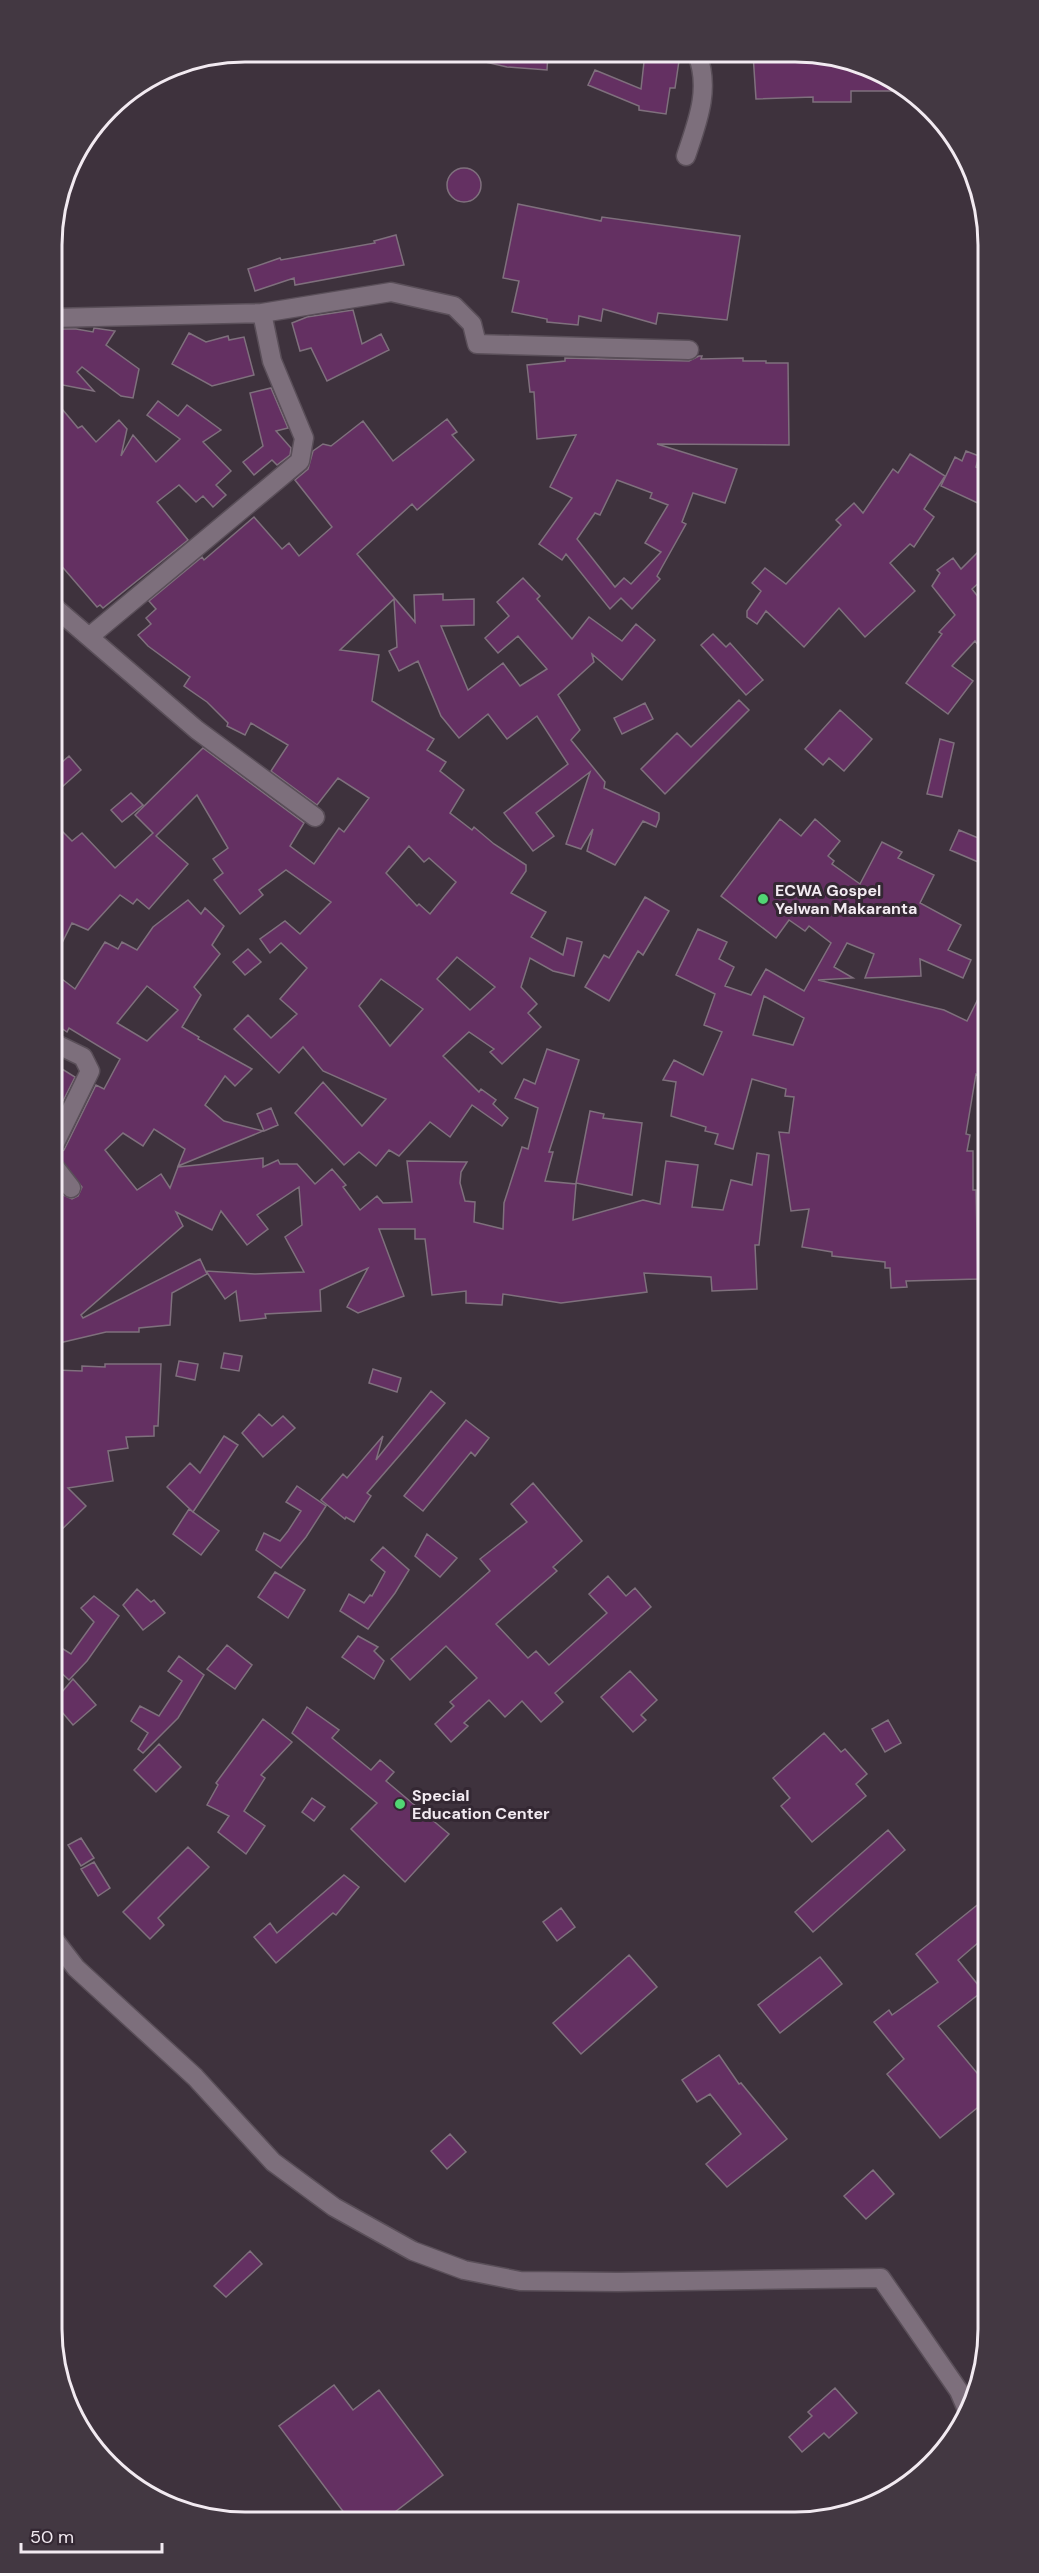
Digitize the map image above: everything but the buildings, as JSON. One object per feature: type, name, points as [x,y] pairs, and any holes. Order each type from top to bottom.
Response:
[{"type":"street","points":[[686,156],[703,106],[700,62]]},
{"type":"street","points":[[62,318],[262,313],[391,292],[454,306],[472,324],[477,344],[689,350]]},
{"type":"street","points":[[89,638],[300,461],[304,438],[272,361],[262,313]]},
{"type":"street","points":[[62,614],[197,730],[315,817]]},
{"type":"street","points":[[62,1047],[83,1057],[90,1071],[62,1129]]},
{"type":"street","points":[[62,1176],[71,1188]]},
{"type":"street","points":[[61,1949],[76,1968],[195,2078],[273,2162],[334,2207],[414,2251],[464,2270],[520,2281],[881,2278],[959,2391],[963,2400]]},
{"type":"place","name":"ECWA Gospel Yelwan Makaranta","points":[[763,899]]},
{"type":"place","name":"Special Education Center","points":[[400,1804]]}]
